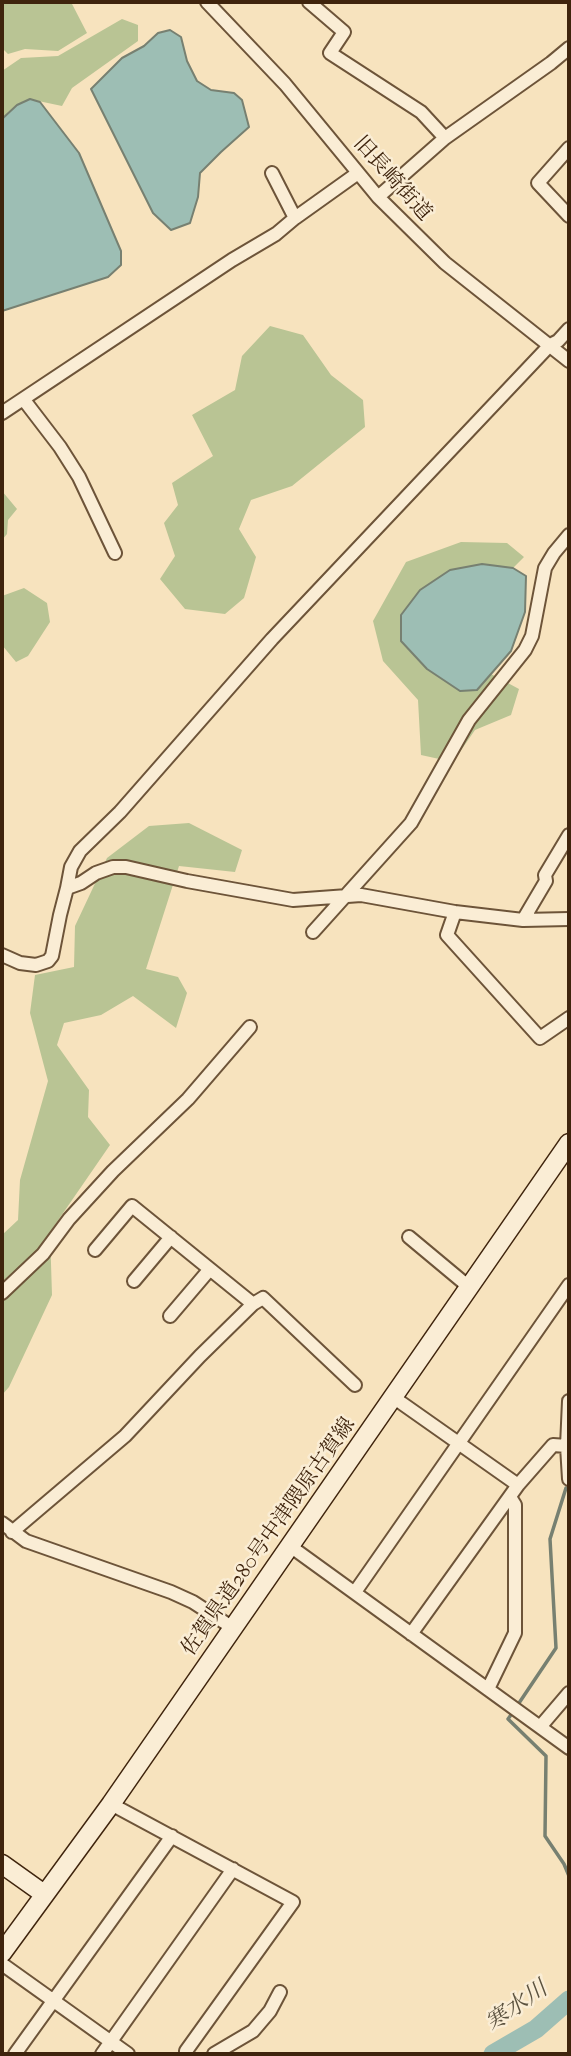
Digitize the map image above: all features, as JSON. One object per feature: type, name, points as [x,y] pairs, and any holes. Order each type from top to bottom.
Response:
[{"type":"main road","name":"佐賀県道280号中津隈原古賀線","points":[[2,1953],[111,1804],[569,1143]]},
{"type":"main road","points":[[2,1864],[44,1894]]},
{"type":"street","name":"旧長崎街道","points":[[207,2],[285,85],[378,197],[446,263],[569,361]]},
{"type":"street","points":[[309,2],[344,32],[330,52],[421,112],[445,138]]},
{"type":"street","points":[[378,197],[445,138],[569,48]]},
{"type":"street","points":[[569,148],[538,183],[569,216]]},
{"type":"street","points":[[272,173],[295,218]]},
{"type":"street","points":[[2,413],[232,260],[276,234],[358,173]]},
{"type":"street","points":[[2,955],[20,963],[36,965],[48,961],[52,956],[71,867],[80,850],[120,812],[272,639],[550,345],[569,329]]},
{"type":"street","points":[[24,400],[79,477],[115,552]]},
{"type":"street","points":[[313,932],[411,823],[469,720],[525,650],[532,636],[545,568],[567,541]]},
{"type":"street","points":[[523,920],[569,835]]},
{"type":"street","points":[[67,888],[113,867],[127,867],[293,900],[362,895],[455,912],[523,920],[569,919]]},
{"type":"street","points":[[455,912],[447,935],[540,1038],[569,1018]]},
{"type":"street","points":[[2,1293],[43,1254],[69,1219],[113,1171],[188,1099],[250,1027]]},
{"type":"street","points":[[94,1250],[132,1206],[253,1304]]},
{"type":"street","points":[[134,1280],[171,1237]]},
{"type":"street","points":[[409,1237],[469,1287]]},
{"type":"street","points":[[170,1316],[210,1269]]},
{"type":"street","points":[[355,1592],[569,1285]]},
{"type":"street","points":[[233,1628],[172,1592],[26,1541],[7,1527],[125,1436],[200,1356],[253,1304],[263,1298],[355,1385]]},
{"type":"street","points":[[393,1398],[518,1485]]},
{"type":"street","points":[[569,1401],[569,1479]]},
{"type":"street","points":[[411,1634],[518,1485],[553,1445],[567,1446]]},
{"type":"street","points":[[488,1689],[514,1633],[515,1505],[510,1497]]},
{"type":"street","points":[[290,1546],[569,1748]]},
{"type":"street","points":[[540,1727],[569,1693]]},
{"type":"street","points":[[111,1804],[293,1902],[186,2051],[187,2054]]},
{"type":"street","points":[[15,2054],[172,1836]]},
{"type":"street","points":[[103,2054],[233,1869]]},
{"type":"street","points":[[2,1964],[128,2054]]},
{"type":"street","points":[[214,2054],[253,2031],[270,2011],[280,1992]]},
{"type":"green space","points":[[2,2],[71,2],[87,33],[58,51],[25,49],[8,54],[2,48]]},
{"type":"green space","points":[[122,19],[138,25],[138,41],[72,88],[62,106],[29,99],[17,105],[2,119],[2,71],[21,58],[58,56]]},
{"type":"green space","points":[[270,326],[303,335],[331,375],[363,400],[365,427],[292,486],[251,500],[239,529],[256,557],[244,598],[225,614],[185,609],[160,579],[175,556],[164,523],[178,505],[172,483],[213,456],[192,415],[235,390],[242,356]]},
{"type":"green space","points":[[2,491],[17,509],[8,520],[7,534],[2,540]]},
{"type":"green space","points":[[461,542],[507,543],[524,557],[513,568],[482,564],[401,615],[401,641],[427,669],[477,690],[491,674],[519,689],[511,715],[475,730],[453,762],[421,755],[418,700],[383,661],[373,621],[406,562]]},
{"type":"green space","points":[[24,588],[47,603],[50,622],[28,656],[16,662],[2,645],[2,596]]},
{"type":"green space","points":[[189,823],[242,850],[235,872],[179,866],[146,969],[178,977],[187,993],[176,1028],[133,996],[101,1015],[64,1023],[57,1045],[89,1090],[88,1117],[110,1145],[50,1232],[52,1295],[9,1387],[2,1395],[2,1235],[18,1220],[20,1180],[48,1081],[30,1013],[35,975],[74,967],[75,926],[107,858],[149,826]]},
{"type":"water","points":[[170,30],[181,37],[187,61],[197,81],[211,90],[234,93],[242,100],[249,127],[200,173],[198,197],[190,223],[171,230],[153,213],[91,89],[122,58],[144,46],[158,33]]},
{"type":"water","points":[[30,99],[40,102],[79,153],[121,251],[121,265],[108,277],[2,311],[2,119],[17,105]]},
{"type":"water","points":[[482,564],[513,568],[526,576],[525,612],[511,651],[477,690],[460,691],[427,669],[401,641],[401,615],[420,590],[450,570]]},
{"type":"waterway","points":[[517,1706],[556,1648],[550,1539],[566,1488]]},
{"type":"waterway","points":[[513,1712],[508,1719],[546,1756],[545,1836],[569,1876]]},
{"type":"waterway","name":"寒水川","points":[[493,2054],[536,2029],[569,2000]]}]
